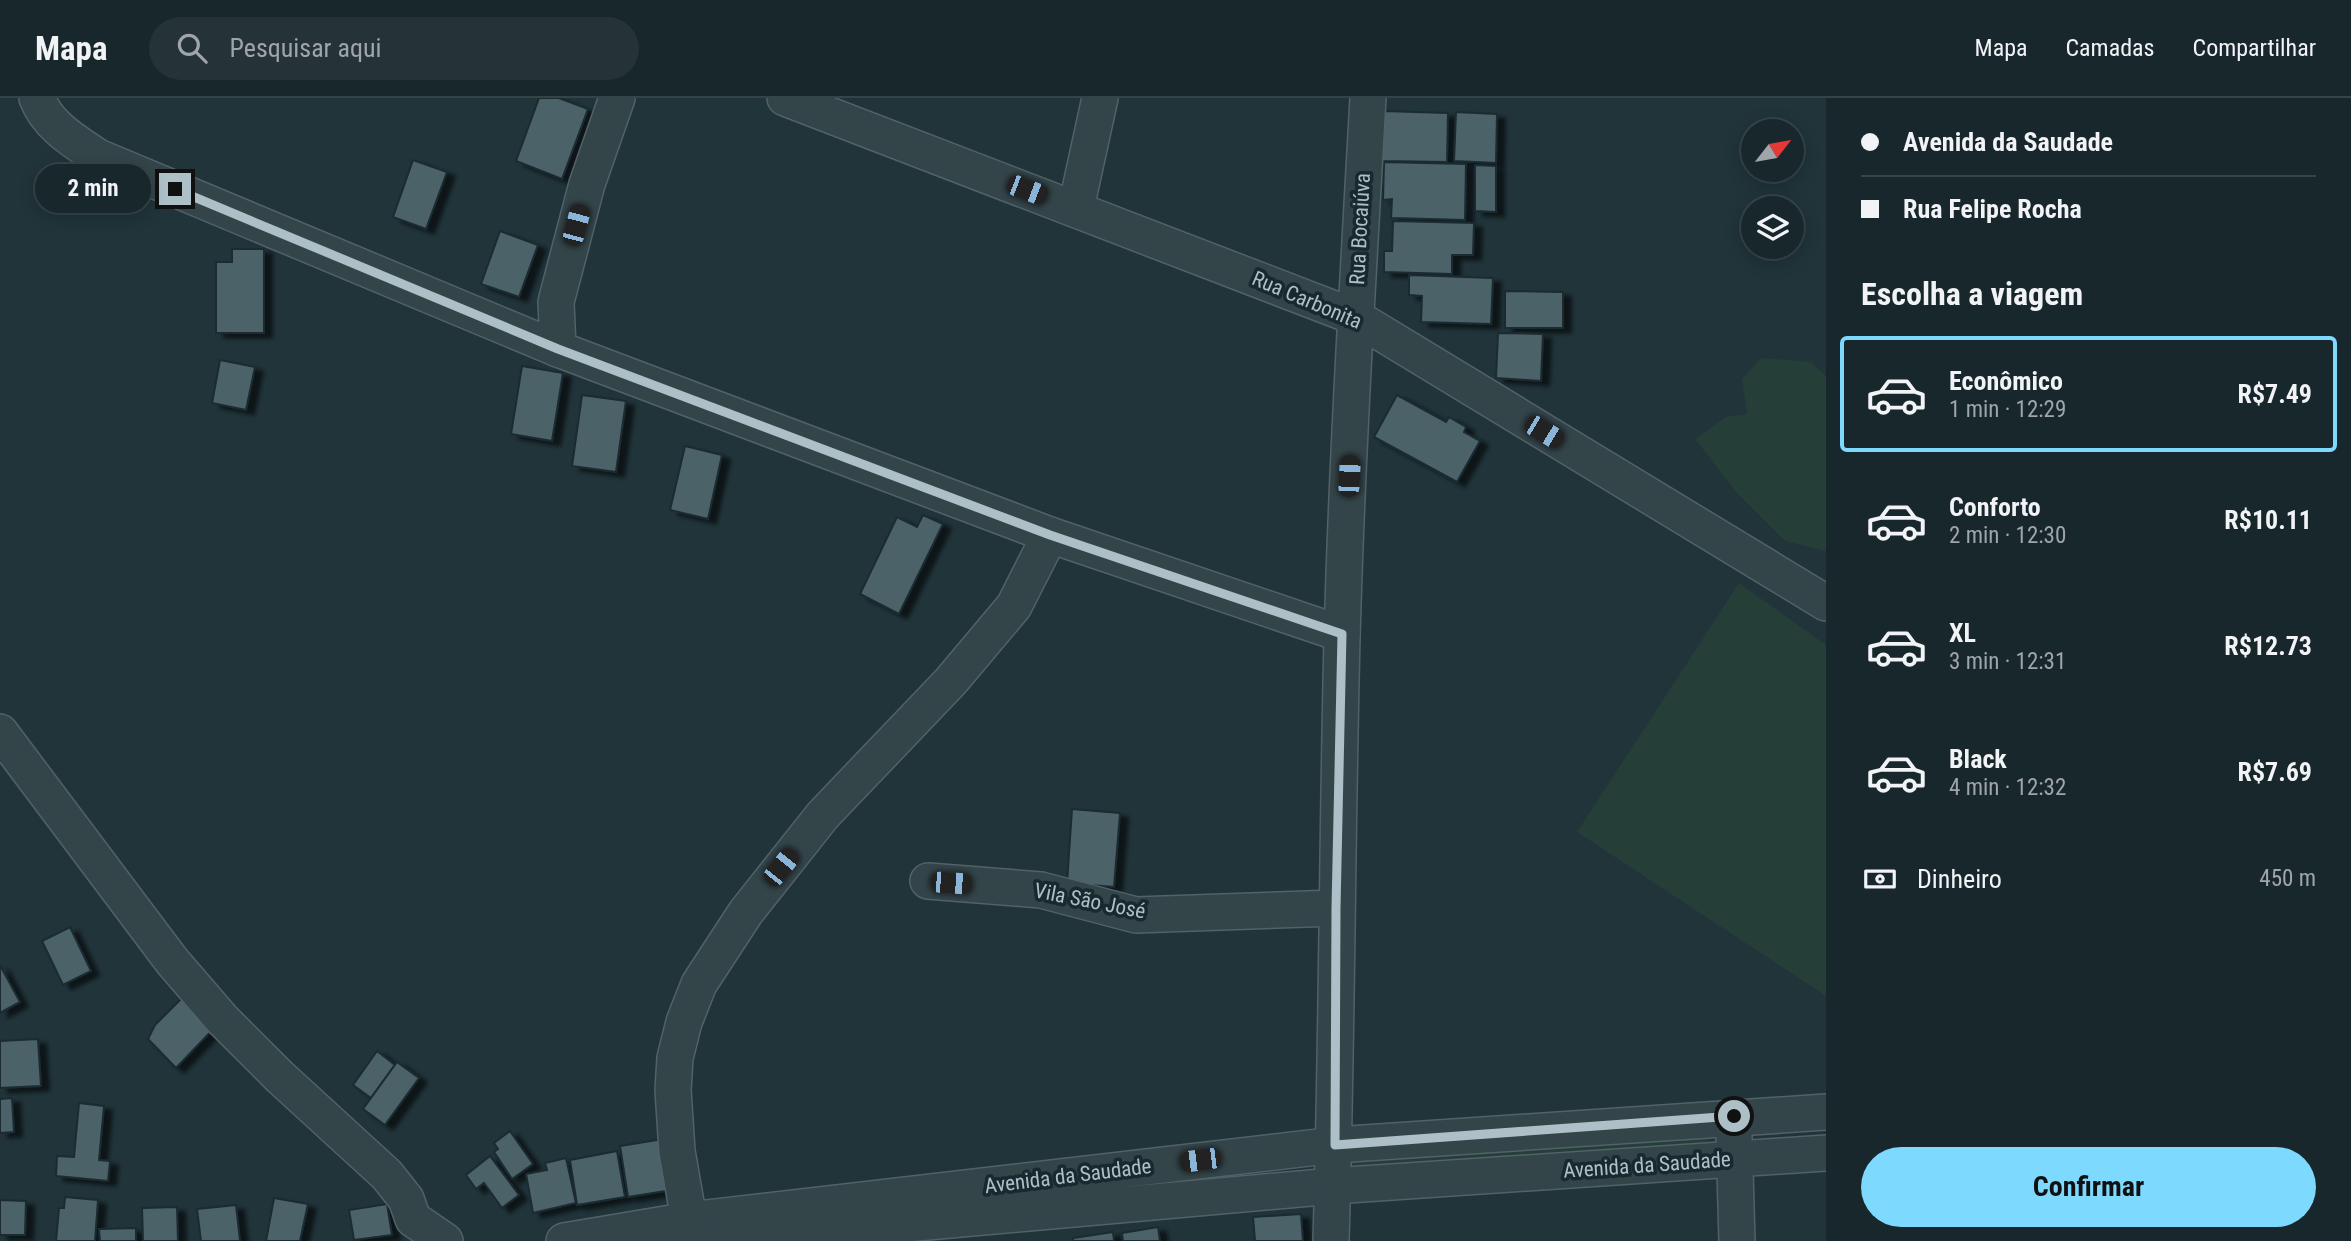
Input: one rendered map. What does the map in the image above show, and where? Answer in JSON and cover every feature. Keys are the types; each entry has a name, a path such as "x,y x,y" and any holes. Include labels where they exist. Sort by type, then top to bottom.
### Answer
{"street":[{"path":"37,98 43,112 68,137 98,157 558,349 1050,535 1342,634"},
{"path":"558,349 556,302 587,184 617,98"},
{"name":"Rua Carbonita","path":"785,98 1355,317 1826,603"},
{"path":"1076,208 1100,98"},
{"name":"Rua Bocaiúva","path":"1331,1241 1335,1145 1336,908 1342,634 1355,317 1368,98"},
{"path":"698,1234 677,1151 673,1090 675,1058 684,1022 699,984 746,912 823,815 951,681 1014,606 1050,535"},
{"path":"0,732 172,961 222,1019 280,1077 387,1175 406,1199 413,1219 445,1241"},
{"name":"Vila São José","path":"928,881 1041,890 1136,915 1336,908"},
{"name":"Avenida da Saudade","path":"698,1234 1335,1145 1734,1116 1826,1112"},
{"path":"1734,1116 1737,1241"},
{"name":"Avenida da Saudade","path":"564,1241 698,1234 1333,1186 1826,1153"}],"green space":[{"path":"1761,358 1811,362 1826,376 1826,551 1785,541 1737,493 1695,439 1726,417 1747,414 1742,379"},
{"path":"1739,583 1826,645 1826,996 1577,832"},
{"path":"1707,1135 1709,1139 1705,1146 1354,1170 1352,1163 1354,1160"}],"building":[{"path":"539,98 559,98 588,109 562,179 516,161"},
{"path":"1383,111 1448,113 1447,162 1382,161"},
{"path":"1456,112 1497,114 1496,163 1454,161"},
{"path":"413,160 447,172 426,229 393,217"},
{"path":"1384,162 1466,164 1465,220 1391,218 1392,199 1383,200"},
{"path":"1475,165 1496,166 1496,212 1475,211"},
{"path":"1393,221 1474,223 1473,255 1452,255 1452,274 1384,272 1384,251 1392,251"},
{"path":"500,231 538,245 519,297 481,284"},
{"path":"232,249 264,249 264,333 216,333 216,262 232,262"},
{"path":"1409,275 1493,278 1491,324 1421,322 1422,296 1409,295"},
{"path":"1505,291 1563,292 1563,328 1505,328"},
{"path":"1498,333 1543,334 1541,381 1496,378"},
{"path":"220,360 255,367 246,410 212,403"},
{"path":"522,366 563,373 552,441 511,434"},
{"path":"582,395 626,401 616,472 572,466"},
{"path":"1397,395 1446,422 1449,417 1466,427 1464,432 1480,441 1457,482 1374,437"},
{"path":"685,446 722,455 708,519 670,510"},
{"path":"923,515 943,524 899,614 860,594 897,517 917,527"},
{"path":"1072,809 1120,813 1114,887 1067,883"},
{"path":"70,927 91,971 63,985 42,941"},
{"path":"0,965 20,1002 0,1013"},
{"path":"190,990 221,1021 176,1068 148,1039 155,1025"},
{"path":"38,1039 41,1086 0,1088 0,1041"},
{"path":"377,1051 395,1065 371,1098 353,1085"},
{"path":"397,1062 419,1078 385,1125 363,1109"},
{"path":"12,1098 14,1132 0,1133 0,1099"},
{"path":"79,1103 104,1106 99,1160 110,1161 108,1181 56,1176 57,1156 74,1157"},
{"path":"510,1131 533,1164 512,1179 494,1152 498,1149 494,1143"},
{"path":"663,1139 672,1190 628,1197 620,1146"},
{"path":"617,1151 625,1197 577,1205 570,1160"},
{"path":"490,1156 519,1195 502,1208 484,1183 476,1189 466,1175"},
{"path":"566,1158 576,1203 533,1213 526,1174 547,1170 545,1163"},
{"path":"65,1197 98,1200 95,1241 56,1241 59,1208 64,1208"},
{"path":"274,1198 308,1204 300,1241 266,1241"},
{"path":"0,1200 26,1201 25,1235 0,1235"},
{"path":"387,1204 392,1235 354,1240 349,1210"},
{"path":"236,1205 240,1241 201,1241 197,1209"},
{"path":"177,1207 178,1241 143,1241 142,1208"},
{"path":"1301,1214 1303,1241 1255,1241 1253,1217"},
{"path":"1158,1227 1160,1241 1123,1241 1122,1233"},
{"path":"136,1228 136,1241 100,1241 99,1229"},
{"path":"1113,1232 1114,1241 1073,1241 1073,1238"}],"route":[{"path":"175,189 558,349 1050,535 1342,634 1336,908 1335,1145 1734,1116"}]}
